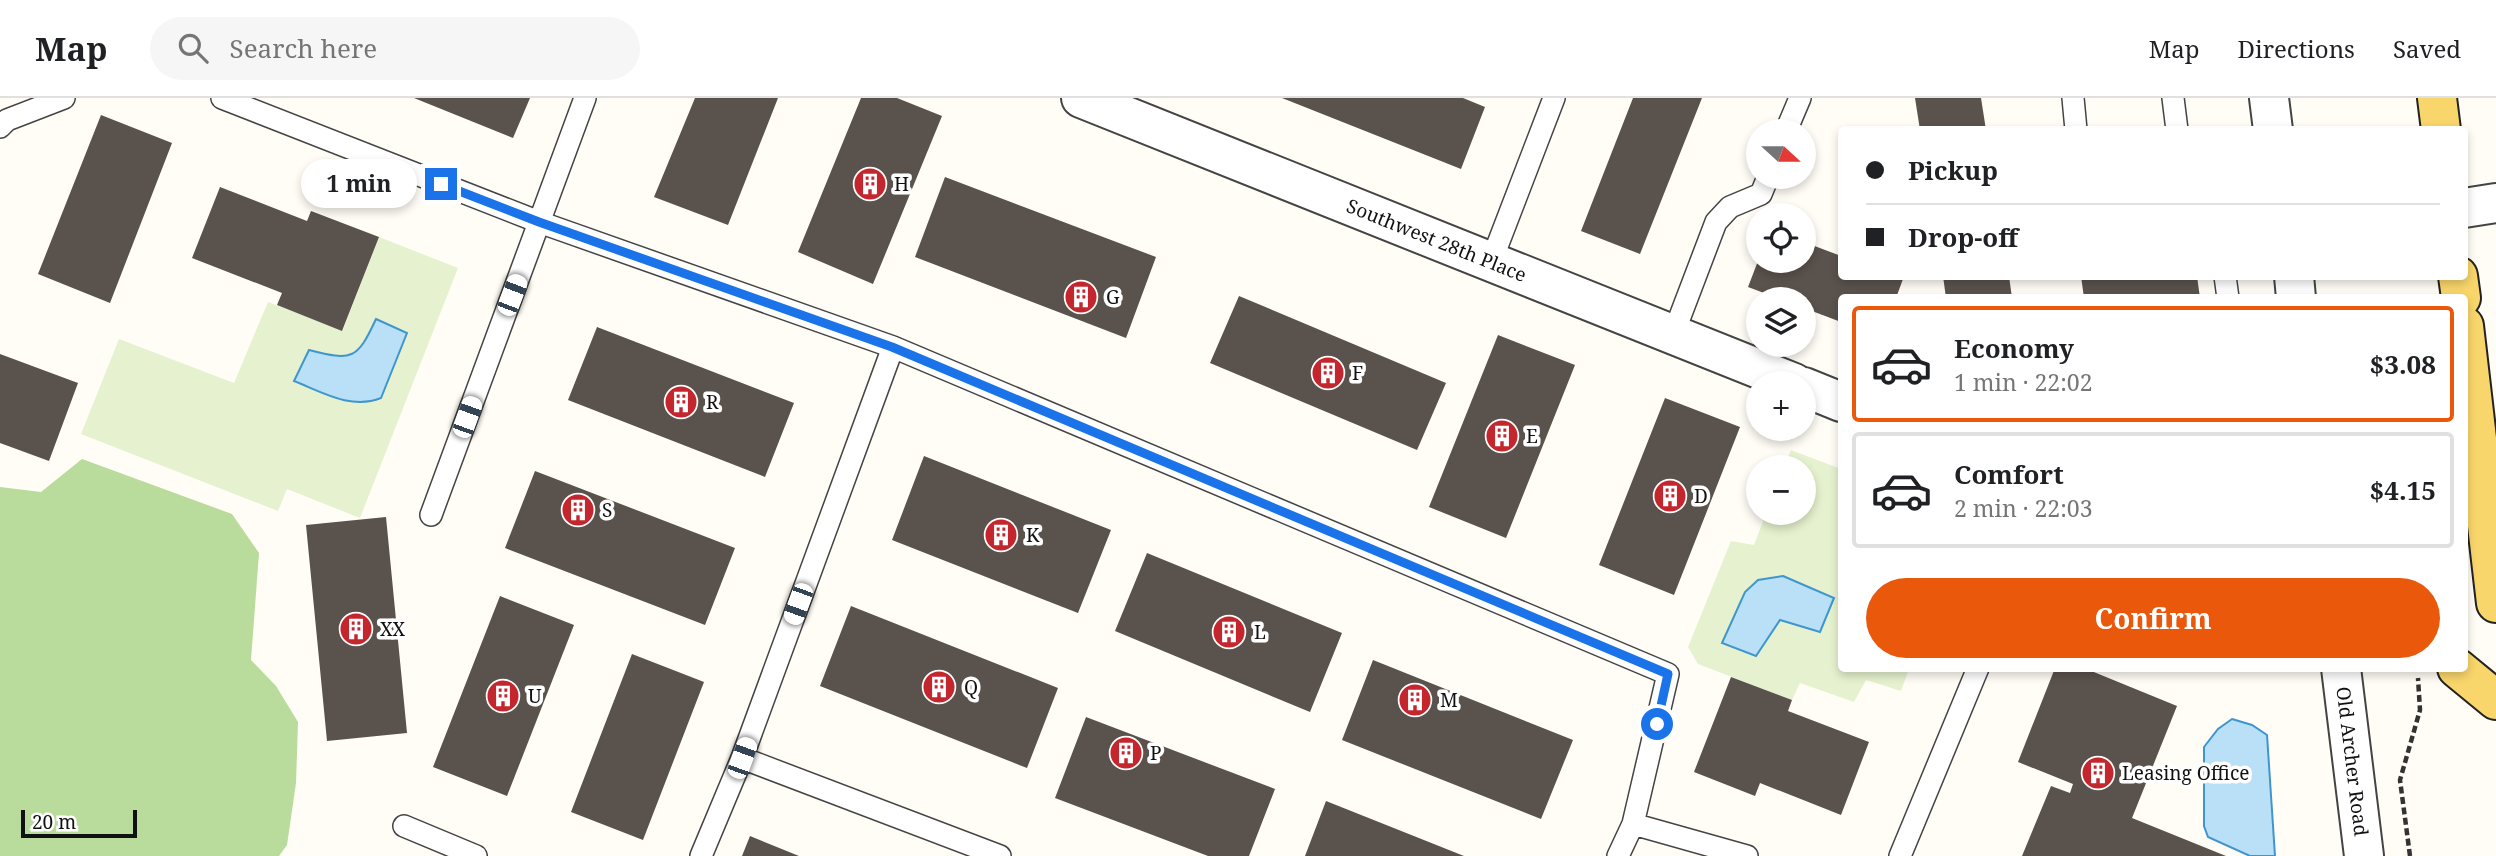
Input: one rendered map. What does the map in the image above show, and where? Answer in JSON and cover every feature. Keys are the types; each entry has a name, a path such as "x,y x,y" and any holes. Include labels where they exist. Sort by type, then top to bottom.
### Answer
{"main road":[{"path":"2437,98 2440,126"},
{"path":"2468,361 2496,603"},
{"path":"2462,672 2496,700"}],"street":[{"name":"Southwest 28th Place","path":"1081,98 1142,109 1490,262 1764,371"},
{"path":"2269,98 2272,126"},
{"path":"2468,207 2496,203"},
{"path":"1816,392 1838,401"},
{"name":"Old Archer Road","path":"2341,672 2364,856"}],"lane":[{"path":"0,127 7,120 64,98"},
{"path":"222,98 539,222 892,347 1668,674 1633,824 1618,856"},
{"path":"431,515 585,98"},
{"path":"1490,262 1554,98"},
{"path":"1791,119 1800,98"},
{"path":"2073,98 2076,126"},
{"path":"2173,98 2176,126"},
{"path":"1673,335 1716,222 1730,207 1761,194 1763,189"},
{"path":"701,856 742,758 892,347"},
{"path":"1900,856 1976,672"},
{"path":"742,758 1000,856"},
{"path":"1633,824 1747,856"},
{"path":"404,827 476,856"}],"path":[{"path":"2410,856 2400,780 2420,710 2418,679"}],"green space":[{"path":"379,237 458,268 360,518 287,489 278,511 81,434 119,339 234,383 268,302 343,330"},
{"path":"1791,450 1804,455 1789,455"},
{"path":"82,459 232,514 259,553 251,660 276,686 298,722 296,783 287,845 279,856 0,856 0,487 41,492"},
{"path":"1816,460 1838,468 1838,672 1908,672 1901,691 1866,680 1854,702 1800,683 1792,700 1698,664 1688,647 1731,541 1754,545 1762,525 1816,525"}],"water":[{"path":"376,319 407,333 381,398 348,401 294,381 309,350 335,356 352,354 364,343"},
{"path":"1783,576 1834,598 1820,632 1780,620 1756,656 1722,643 1745,592 1758,580"},
{"path":"2232,719 2252,725 2267,735 2275,856 2250,856 2208,837 2204,826 2204,747 2218,729"}],"building":[{"path":"414,98 530,98 513,138"},
{"path":"695,98 778,98 728,225 654,197"},
{"name":"H","path":"861,98 897,98 942,116 873,284 798,252"},
{"path":"1282,98 1463,98 1485,107 1461,169"},
{"path":"1633,98 1702,98 1640,254 1581,231"},
{"path":"1915,98 1981,98 1985,126 1919,126"},
{"path":"101,115 172,143 110,303 38,274"},
{"name":"G","path":"945,177 1156,257 1126,338 915,257"},
{"path":"220,187 307,221 311,211 379,237 342,331 277,305 282,293 192,258"},
{"path":"1816,247 1838,255 1838,280 1903,280 1897,294 1838,294 1838,321 1816,313 1816,287 1748,287 1753,273 1816,273"},
{"path":"1944,280 2010,280 2011,294 1945,294"},
{"path":"2082,280 2198,280 2199,294 2083,294"},
{"name":"F","path":"1239,296 1446,383 1417,450 1210,363"},
{"name":"R","path":"597,327 794,403 765,477 568,400"},
{"name":"E","path":"1498,335 1575,365 1506,538 1429,507"},
{"path":"0,354 78,383 49,461 0,443"},
{"name":"D","path":"1665,398 1740,427 1674,595 1599,565"},
{"name":"K","path":"924,456 1111,530 1078,613 892,540"},
{"name":"S","path":"535,471 735,548 705,625 505,548"},
{"name":"XX","path":"386,517 407,733 327,741 306,525"},
{"name":"L","path":"1147,553 1342,633 1310,712 1115,631"},
{"name":"U","path":"500,596 574,625 507,796 433,767"},
{"name":"Q","path":"851,606 1058,688 1027,768 820,686"},
{"path":"632,654 704,682 643,840 571,812"},
{"name":"M","path":"1373,660 1573,740 1541,819 1342,740"},
{"name":"Leasing Office","path":"2053,672 2094,672 2177,706 2132,818 2226,856 2022,856 2051,786 2070,793 2073,784 2018,762"},
{"path":"1731,677 1792,700 1788,711 1869,742 1841,815 1760,783 1755,796 1694,772"},
{"name":"P","path":"1086,717 1275,789 1249,856 1208,856 1055,798"},
{"path":"1326,801 1464,856 1305,856"},
{"path":"750,836 799,856 742,856"}],"place":[{"name":"H","path":"870,184"},
{"name":"G","path":"1081,297"},
{"name":"F","path":"1328,373"},
{"name":"R","path":"681,402"},
{"name":"E","path":"1502,436"},
{"name":"D","path":"1670,496"},
{"name":"S","path":"578,510"},
{"name":"K","path":"1001,535"},
{"name":"XX","path":"356,629"},
{"name":"L","path":"1229,632"},
{"name":"Q","path":"939,687"},
{"name":"U","path":"503,696"},
{"name":"M","path":"1415,700"},
{"name":"P","path":"1126,753"},
{"name":"Leasing Office","path":"2098,773"}],"route":[{"path":"441,184 539,222 892,347 1668,674 1657,724"}]}
